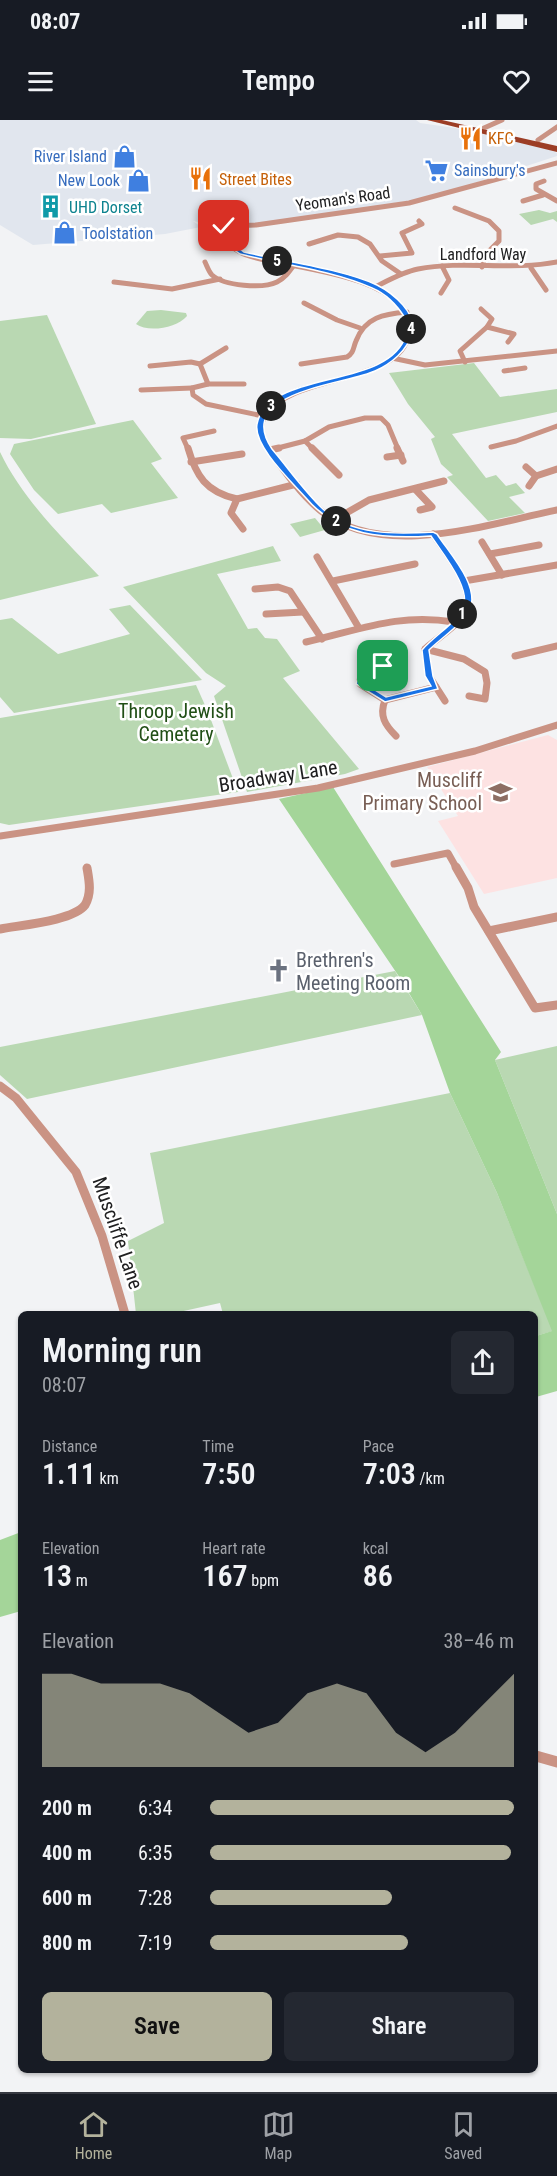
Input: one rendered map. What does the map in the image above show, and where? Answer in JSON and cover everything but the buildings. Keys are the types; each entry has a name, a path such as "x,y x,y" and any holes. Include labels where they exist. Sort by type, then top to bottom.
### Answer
{"main road":[{"path":"431,120 557,155"},
{"path":"447,120 538,140 557,155"}],"street":[{"path":"484,128 502,120"},
{"path":"538,140 557,127"},
{"name":"Yeoman's Road","path":"229,226 256,225 409,203 557,155"},
{"path":"544,181 536,184 536,189 557,201"},
{"path":"523,201 543,195"},
{"path":"455,208 489,221 499,231 499,241 486,254 482,267"},
{"path":"380,256 412,253 402,233 406,229 422,225 419,221"},
{"name":"Yeoman's Road","path":"219,238 256,225"},
{"path":"232,246 235,234 229,226 211,229 210,235 242,253 375,287 395,300 407,312 410,320 410,333 400,351 392,358 372,370 296,392 278,401 263,416 260,427 261,438 322,512 333,520 350,527 386,535 433,534 557,510"},
{"path":"309,244 330,237 349,235 367,241 382,261 401,274"},
{"path":"205,262 212,275 246,285 273,283 284,278 294,265"},
{"name":"Landford Way","path":"375,287 401,274 442,266 531,268 557,262"},
{"path":"441,293 449,280 442,266"},
{"path":"531,268 546,290"},
{"path":"114,282 138,283 159,288 202,284 220,279"},
{"path":"304,303 337,320 360,328"},
{"path":"465,362 460,351 487,327 492,319 481,309"},
{"path":"301,364 341,359 352,354 360,328 367,321 378,316 407,312"},
{"path":"487,327 514,334 508,342"},
{"path":"150,366 191,362 200,364 226,348"},
{"path":"392,358 425,365 557,352"},
{"path":"505,357 515,369"},
{"path":"200,364 208,384"},
{"path":"504,371 525,368"},
{"path":"141,390 192,388 208,384 244,384"},
{"path":"192,388 193,395 206,404 263,416"},
{"path":"270,450 305,441 329,428 365,418 381,418 388,425 402,458 387,457"},
{"path":"491,447 557,426"},
{"path":"214,431 183,438 190,450 191,462 212,490 237,499 297,484"},
{"path":"496,438 502,444"},
{"path":"305,441 339,476"},
{"path":"191,462 242,454"},
{"path":"526,467 536,476"},
{"path":"529,486 536,476 557,468"},
{"path":"333,520 369,500 444,481"},
{"path":"415,489 432,507 420,510"},
{"path":"237,499 231,513 243,529"},
{"path":"425,650 466,611 469,598 464,581 433,534"},
{"path":"482,542 502,575"},
{"path":"490,554 539,545"},
{"path":"316,557 333,581 358,628"},
{"path":"333,581 415,564"},
{"path":"464,581 557,565"},
{"path":"255,589 284,588 292,595 322,639"},
{"path":"266,614 303,612"},
{"path":"306,642 408,617 430,617 454,622"},
{"path":"515,656 557,646"},
{"path":"425,650 429,676 445,701"},
{"path":"425,650 455,655 472,662 485,672 488,683 484,699 469,696"},
{"path":"376,655 383,666 382,671 360,680 360,684 385,700 435,687"},
{"path":"385,700 380,712 384,723 396,736"},
{"name":"Broadway Lane","path":"0,836 318,788 475,751 557,725"},
{"path":"394,864 448,853 468,888 474,908 537,1012 557,1005"},
{"path":"0,929 65,917 84,906 90,890 87,868"},
{"path":"489,931 557,917"},
{"name":"Muscliffe Lane","path":"0,1086 16,1098 76,1172 102,1236 124,1311"},
{"path":"538,1756 557,1762"}],"shaded area":[{"path":"0,120 416,120 420,123 455,128 546,148 557,153 557,156 432,197 256,225 217,226 193,221 201,227 165,234 33,245 0,225"},
{"name":"Muscliff Primary School","path":"548,735 557,740 557,878 484,894 438,821 458,816 427,767"}],"green space":[{"path":"539,210 550,213 557,211 557,222 553,219 531,225 519,214"},
{"path":"147,311 186,313 187,316 176,324 162,328 141,327 136,324"},
{"path":"47,315 96,424 31,439 0,438 0,321"},
{"path":"474,363 500,397 557,389 557,412 452,434 486,478 496,475 506,486 516,483 525,493 509,497 525,513 488,521 447,477 453,475 441,464 431,439 435,437 408,404 389,373"},
{"path":"133,420 162,459 151,463 178,498 111,513 102,504 58,514 34,490 10,454 14,444"},
{"path":"0,452 9,470 32,502 99,576 0,600"},
{"path":"315,518 325,530 300,537 290,524"},
{"path":"273,546 281,561 217,574 248,629 257,628 265,638 277,639 300,671 283,678 359,769 345,774 247,792 214,696 226,686 206,673 123,587"},
{"path":"130,605 202,680 14,713 0,697 0,620 12,618 58,654 130,634 109,609"},
{"name":"Throop Jewish Cemetery","path":"196,685 238,792 9,825 0,823 0,718"},
{"path":"333,787 501,1052 495,1060 557,1214 557,1391 538,1396 538,1335 552,1331 497,1193 450,1093 422,1015 400,978 279,799"},
{"path":"395,971 422,1015 27,1099 0,1075 0,1047"},
{"path":"557,1046 557,1214 495,1060"},
{"path":"450,1093 497,1193 553,1331 538,1335 538,1311 222,1311 220,1303 184,1311 136,1311 128,1241 164,1223 150,1153"},
{"path":"18,1533 18,1612 0,1617 0,1540"}],"place":[{"name":"KFC","path":"470,138"},
{"name":"River Island","path":"125,156"},
{"name":"Sainsbury's","path":"436,170"},
{"name":"Street Bites","path":"201,179"},
{"name":"New Look","path":"138,180"},
{"name":"UHD Dorset","path":"51,207"},
{"name":"Toolstation","path":"64,233"},
{"name":"Muscliff Primary School","path":"500,792"},
{"name":"Brethren's Meeting Room","path":"278,971"}],"route":[{"path":"224,226 236,229 237,234 233,236 232,246 242,253 357,280 375,287 395,300 407,312 410,320 408,339 392,358 372,370 306,387 286,396 269,408 263,416 260,427 261,438 322,512 333,520 350,527 386,535 433,534 464,581 469,598 466,611 425,650 429,676 435,687 385,700 360,684 360,680 382,671 383,666"}]}
